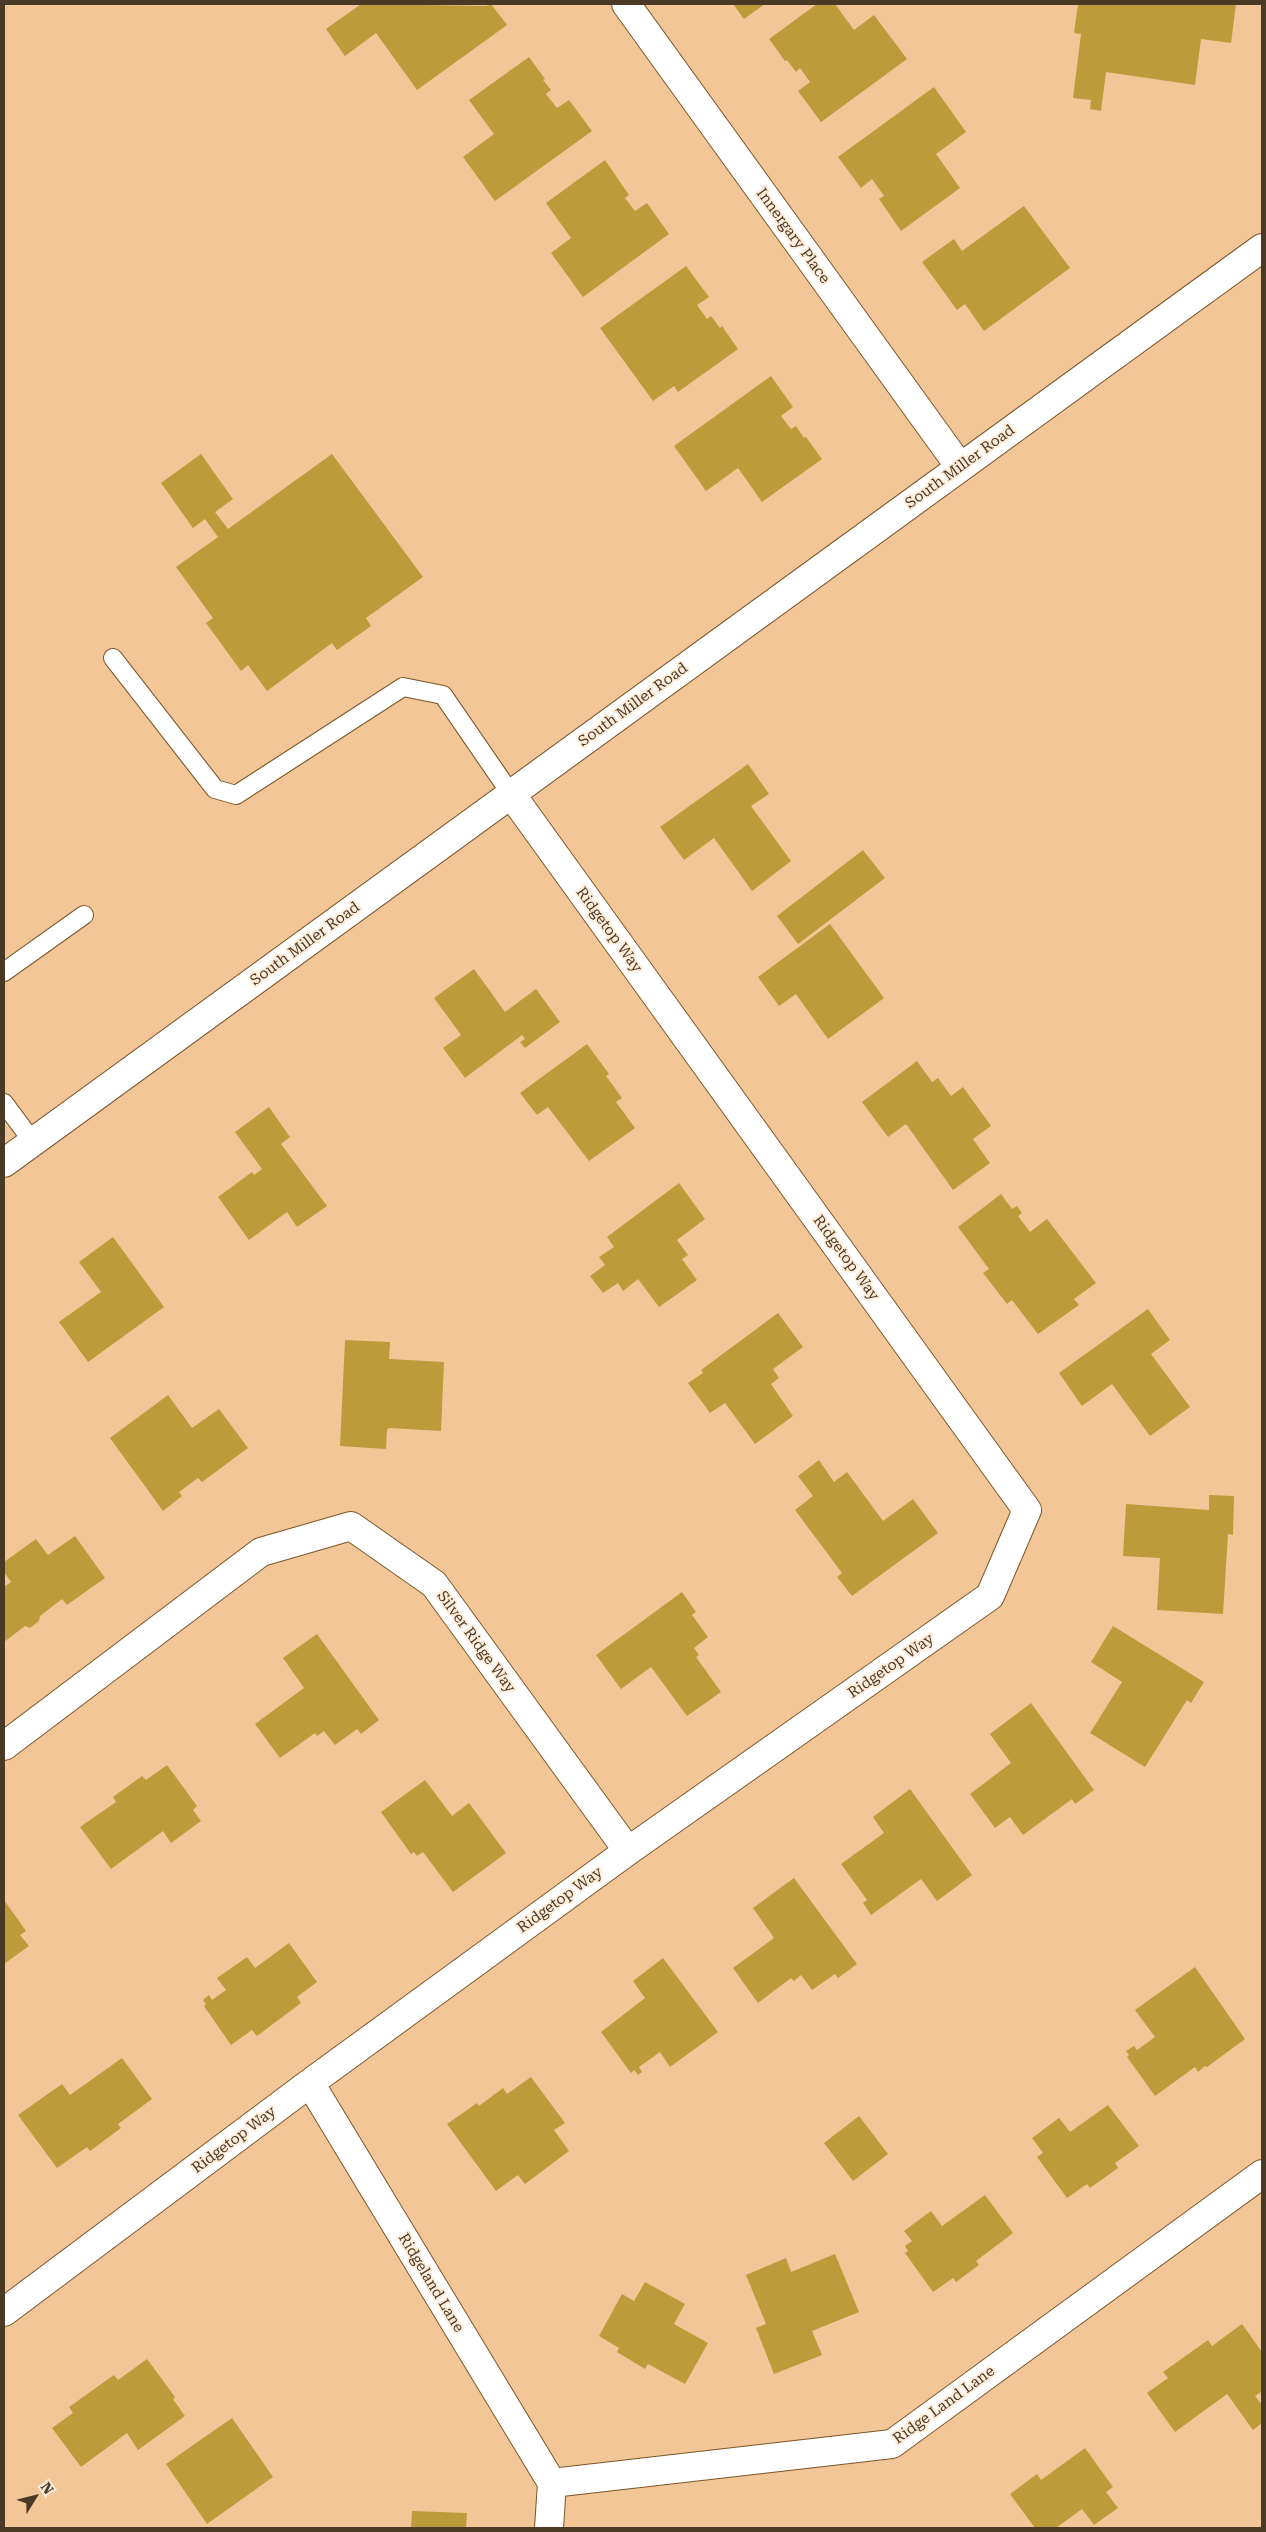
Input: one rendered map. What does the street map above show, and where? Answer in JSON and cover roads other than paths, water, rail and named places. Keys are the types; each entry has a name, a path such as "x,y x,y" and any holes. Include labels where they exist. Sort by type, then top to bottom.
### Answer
{"street":[{"name":"Innergary Place","path":"626,4 960,467"},
{"name":"South Miller Road","path":"4,1163 1262,248"},
{"name":"Ridgetop Way","path":"4,2312 310,2083 628,1850 990,1596 1027,1510 511,794"},
{"name":"Silver Ridge Way","path":"4,1746 261,1552 351,1526 434,1584 628,1850"},
{"name":"Ridgeland Lane","path":"310,2083 552,2483"},
{"name":"Ridge Land Lane","path":"552,2483 892,2444 1262,2174"},
{"path":"549,2528 552,2483"}],"lane":[{"path":"113,658 215,789 236,795 403,687 443,695 511,794"},
{"path":"4,972 84,915"},
{"path":"4,1103 33,1142"}]}
